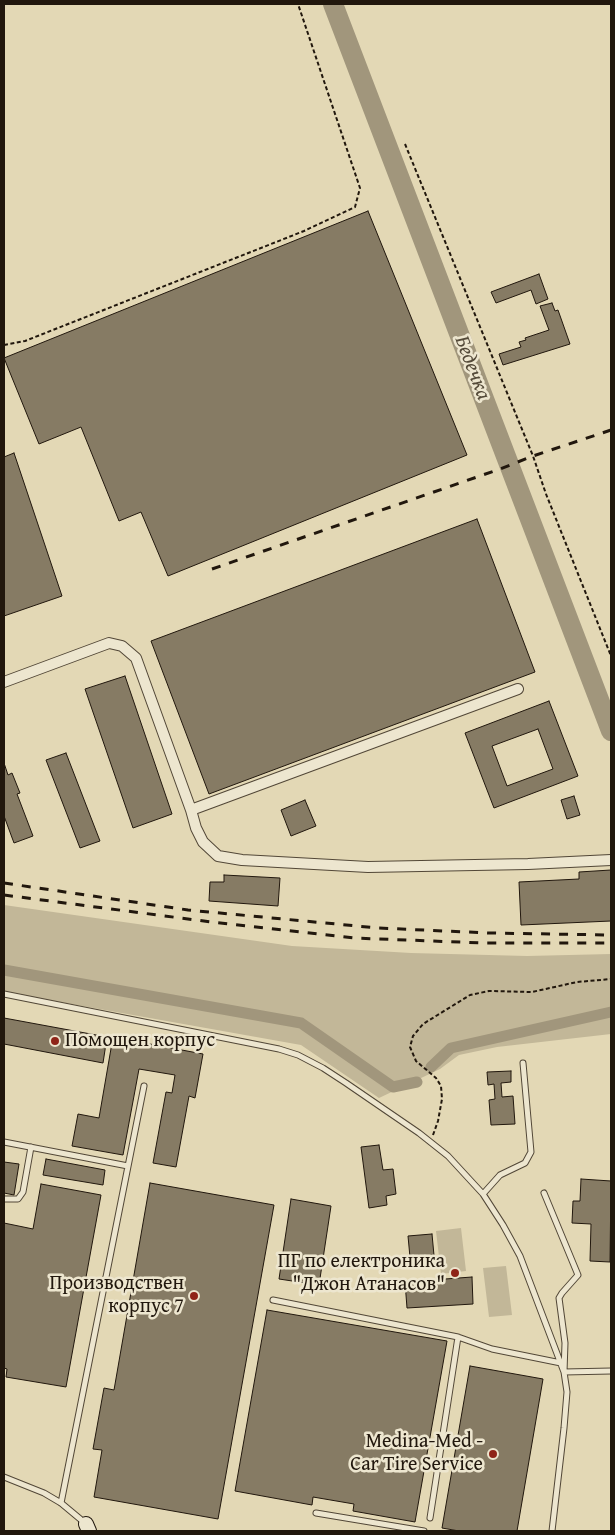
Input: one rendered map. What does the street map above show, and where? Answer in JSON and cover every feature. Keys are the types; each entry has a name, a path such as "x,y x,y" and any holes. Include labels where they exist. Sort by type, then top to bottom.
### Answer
{"street":[{"path":"4,682 109,643 122,646 136,658 196,828 203,842 218,856 242,860 368,867 528,864 611,860"},
{"path":"191,810 518,690"}],"lane":[{"path":"4,994 279,1049 298,1055 324,1068 431,1142 459,1167 483,1194 520,1256 564,1372 566,1401 552,1531"},
{"path":"483,1194 500,1175 525,1163 531,1152 523,1064"},
{"path":"61,1503 144,1086"},
{"path":"4,1142 128,1166"},
{"path":"4,1199 18,1199 23,1192 31,1147"},
{"path":"544,1193 578,1275 559,1298 565,1343 564,1372"},
{"path":"273,1300 458,1337 492,1350 561,1363"},
{"path":"430,1518 458,1337"},
{"path":"564,1372 611,1371"},
{"path":"4,1477 44,1493 61,1503 89,1530"},
{"path":"316,1513 424,1531"}],"path":[{"path":"4,345 25,341 285,238 354,207 360,188 298,4"},
{"path":"405,144 533,456 546,494 611,656"},
{"path":"431,1142 442,1100 441,1086 436,1078 416,1061 410,1047 413,1036 423,1024 470,995 489,991 532,992 577,982 611,979"}],"shaded area":[{"path":"4,905 292,946 411,953 527,956 611,954 611,1034 497,1047 459,1055 440,1069 379,1098 301,1045 4,992"},
{"path":"461,1228 466,1271 441,1274 436,1231"},
{"path":"506,1266 512,1315 489,1317 483,1268"}],"building":[{"path":"368,211 467,455 168,576 141,512 119,521 81,427 39,444 4,358"},
{"path":"539,274 548,299 536,304 531,290 496,303 491,292"},
{"path":"552,303 555,311 558,310 570,344 503,365 499,354 521,347 519,342 526,340 525,338 549,330 540,306"},
{"path":"14,453 62,596 4,616 4,457"},
{"path":"477,519 535,672 209,794 151,641"},
{"path":"125,676 172,814 133,828 85,689"},
{"path":"549,701 578,776 494,808 465,733","holes":["538,729 553,769 507,786 492,746"]},
{"path":"66,753 100,841 80,848 46,760"},
{"path":"4,763 8,775 12,773 20,793 17,794 33,836 14,843 4,816"},
{"path":"574,796 580,815 567,819 561,800"},
{"path":"305,800 316,826 291,836 281,810"},
{"path":"611,870 611,921 521,925 519,882 579,879 579,872"},
{"path":"224,875 280,878 278,906 209,901 210,882 224,882"},
{"name":"Помощен корпус","path":"4,1018 107,1037 103,1063 4,1044"},
{"path":"113,1037 203,1054 195,1098 189,1096 176,1167 153,1163 166,1092 172,1093 175,1075 139,1069 123,1155 72,1146 78,1114 99,1118"},
{"path":"511,1071 511,1082 501,1083 502,1097 513,1096 515,1124 491,1125 489,1100 495,1099 494,1084 488,1085 487,1072"},
{"path":"379,1145 383,1170 393,1169 396,1194 386,1196 387,1205 369,1208 361,1147"},
{"path":"46,1159 105,1170 103,1185 43,1175"},
{"path":"4,1162 19,1164 14,1195 4,1193"},
{"path":"581,1179 611,1181 610,1262 590,1261 591,1224 572,1223 573,1201 580,1201"},
{"name":"Производствeн корпус 7","path":"150,1183 274,1205 218,1519 94,1497 102,1450 93,1449 104,1388 114,1390"},
{"path":"41,1184 101,1195 66,1387 6,1377 7,1369 4,1368 4,1223 33,1229"},
{"path":"291,1199 331,1206 319,1285 279,1279"},
{"path":"432,1234 435,1266 411,1268 408,1236"},
{"path":"472,1277 473,1304 407,1308 405,1282"},
{"path":"267,1310 447,1341 415,1522 353,1511 354,1504 313,1497 312,1505 235,1491"},
{"name":"Medina-Med - Car Tire Service","path":"470,1366 543,1379 517,1531 459,1531 442,1528"}],"waterway":[{"name":"Бедечка","path":"333,4 611,731"},
{"path":"4,970 301,1023 393,1087 417,1082"},
{"path":"431,1067 451,1048 611,1012"}],"railway":[{"path":"212,569 611,430"},
{"path":"4,883 188,910 378,928 489,933 611,935"},
{"path":"4,895 211,922 354,938 484,943 611,943"}],"place":[{"name":"Помощен корпус","path":"55,1041"},
{"name":"ПГ по електроника \"Джон Атанасов\"","path":"455,1273"},
{"name":"Производствeн корпус 7","path":"194,1296"},
{"name":"Medina-Med - Car Tire Service","path":"493,1454"}]}
